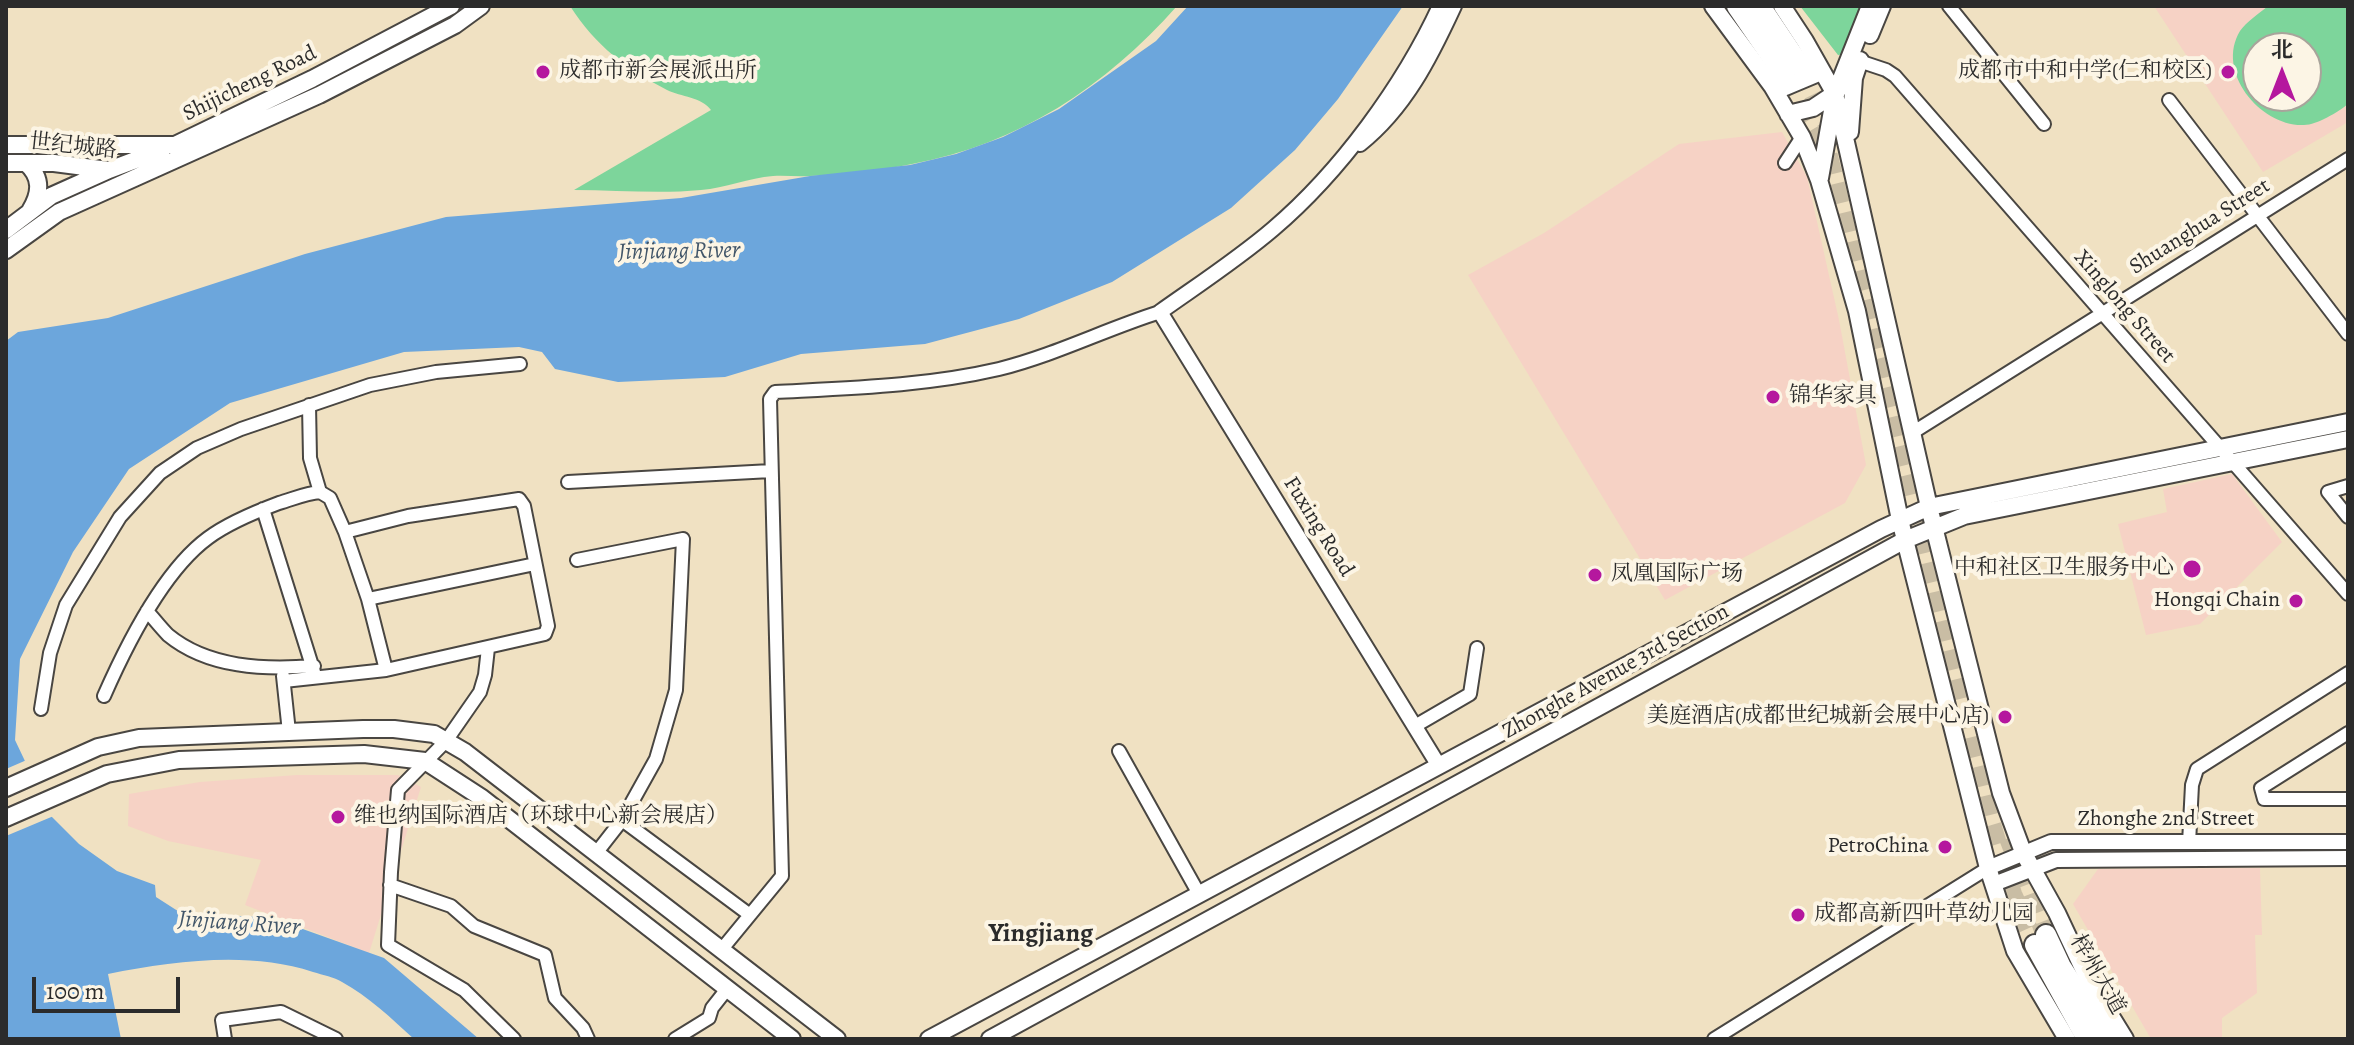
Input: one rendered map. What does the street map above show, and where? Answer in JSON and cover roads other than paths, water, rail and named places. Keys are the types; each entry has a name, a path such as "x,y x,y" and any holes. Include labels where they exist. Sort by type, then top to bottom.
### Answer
{"highway":[{"path":"1737,6 1794,73"},
{"path":"1760,6 1794,73"},
{"name":"梓州大道","path":"2087,1039 2040,940 2107,1039"}],"main road":[{"name":"Shijicheng Road","path":"6,145 175,145 312,79 451,6"},
{"name":"Shijicheng Road","path":"6,250 59,212 319,95 455,25 481,6"},
{"path":"1713,6 1794,73 1835,94"},
{"path":"1782,6 1794,73 1788,114 1802,137 1819,180 1857,311 1900,520 1991,876 2015,951 2067,1039"},
{"path":"1819,180 1835,94 1870,6"},
{"path":"1851,165 1850,112 1856,70 1882,6"},
{"path":"1788,114 1813,108 1835,94 1856,70"},
{"path":"1835,94 1929,507 2001,793 2023,852 2057,913 2088,979 2125,1039"},
{"path":"6,230 51,196 175,145"},
{"name":"世纪城路","path":"6,163 54,163 136,176"},
{"path":"26,163 33,169 39,184 36,201 29,213"},
{"path":"929,1039 1929,507 2348,422"},
{"name":"Zhonghe Avenue 3rd Section","path":"990,1039 1905,540 1964,516 2348,439"},
{"path":"6,788 98,747 139,738 394,729 434,734 499,776 837,1039"},
{"path":"6,818 107,774 179,760 364,754 425,761 482,798 792,1039"}],"street":[{"path":"1341,159 1394,77 1431,6"},
{"path":"722,949 782,876 769,406 775,392 927,383 999,369 1049,355 1160,312 1273,229 1341,159 1384,103 1440,6"},
{"path":"1341,159 1383,125 1400,105 1424,67 1454,6"},
{"path":"1949,6 2044,124"},
{"name":"Xinglong Street","path":"1856,70 1886,70 1895,76 2348,594"},
{"path":"2169,100 2348,334"},
{"path":"1785,163 1802,137"},
{"name":"Shuanghua Street","path":"1912,433 2348,159"},
{"name":"Fuxing Road","path":"1160,312 1439,766"},
{"path":"41,709 50,653 66,605 120,517 160,473 197,448 241,429 370,385 423,375 520,364"},
{"path":"309,405 310,458 320,492 330,498 345,532 368,599 386,670"},
{"path":"568,482 771,471"},
{"path":"2348,486 2328,492 2348,517"},
{"path":"104,696 124,650 147,611 188,556 208,538 263,509 320,492"},
{"path":"147,611 168,635 195,651 225,662 283,675 386,670 545,634 548,626 524,506 519,499 408,516 345,532"},
{"path":"263,509 314,673"},
{"path":"577,560 683,539 676,690 656,759 622,820 597,852"},
{"path":"368,599 535,564"},
{"path":"488,648 480,692 446,741 398,790 388,945 464,990 514,1039"},
{"path":"1415,726 1470,694 1477,648"},
{"path":"2189,843 2192,785 2197,769 2348,673"},
{"path":"283,675 289,732"},
{"path":"2348,733 2261,788 2264,799 2348,799"},
{"path":"1119,751 1199,894"},
{"path":"622,820 750,915"},
{"name":"Zhonghe 2nd Street","path":"1991,876 2023,852 2051,842 2348,842"},
{"name":"Zhonghe 2nd Street","path":"1991,876 2032,869 2056,860 2348,858"},
{"path":"1714,1039 1991,876"},
{"path":"390,885 451,906 474,926 545,955 555,998 583,1028 588,1039"},
{"path":"675,1039 709,1018 712,1008 727,989"},
{"path":"225,1039 222,1020 281,1012 336,1039"}],"water":[{"name":"Jinjiang River","path":"1188,6 1403,6 1338,99 1295,150 1231,208 1112,282 1019,319 925,344 801,354 725,377 618,382 555,369 542,352 519,347 404,352 230,403 129,469 73,552 20,659 15,740 51,816 79,844 117,871 155,885 156,897 184,915 269,917 384,958 479,1039 414,1039 370,1001 336,979 263,962 211,960 108,974 121,1039 6,1039 6,341 18,332 108,318 305,254 446,217 681,198 810,176 910,165 956,154 1003,137 1059,109 1156,41"}],"tunnel":[{"path":"1801,67 1827,122"},
{"path":"1785,76 1825,144 1990,821 2012,894 2035,945"},
{"path":"2009,838 2046,935"}],"place":[{"name":"成都市新会展派出所","path":"543,72"},
{"name":"成都市中和中学(仁和校区)","path":"2228,72"},
{"name":"锦华家具","path":"1773,397"},
{"name":"中和社区卫生服务中心","path":"2192,569"},
{"name":"凤凰国际广场","path":"1595,575"},
{"name":"Hongqi Chain","path":"2296,601"},
{"name":"美庭酒店(成都世纪城新会展中心店)","path":"2005,717"},
{"name":"维也纳国际酒店（环球中心新会展店）","path":"338,817"},
{"name":"PetroChina","path":"1945,847"},
{"name":"成都高新四叶草幼儿园","path":"1798,915"}],"district":[{"name":"Yingjiang","path":"1041,935"}]}
